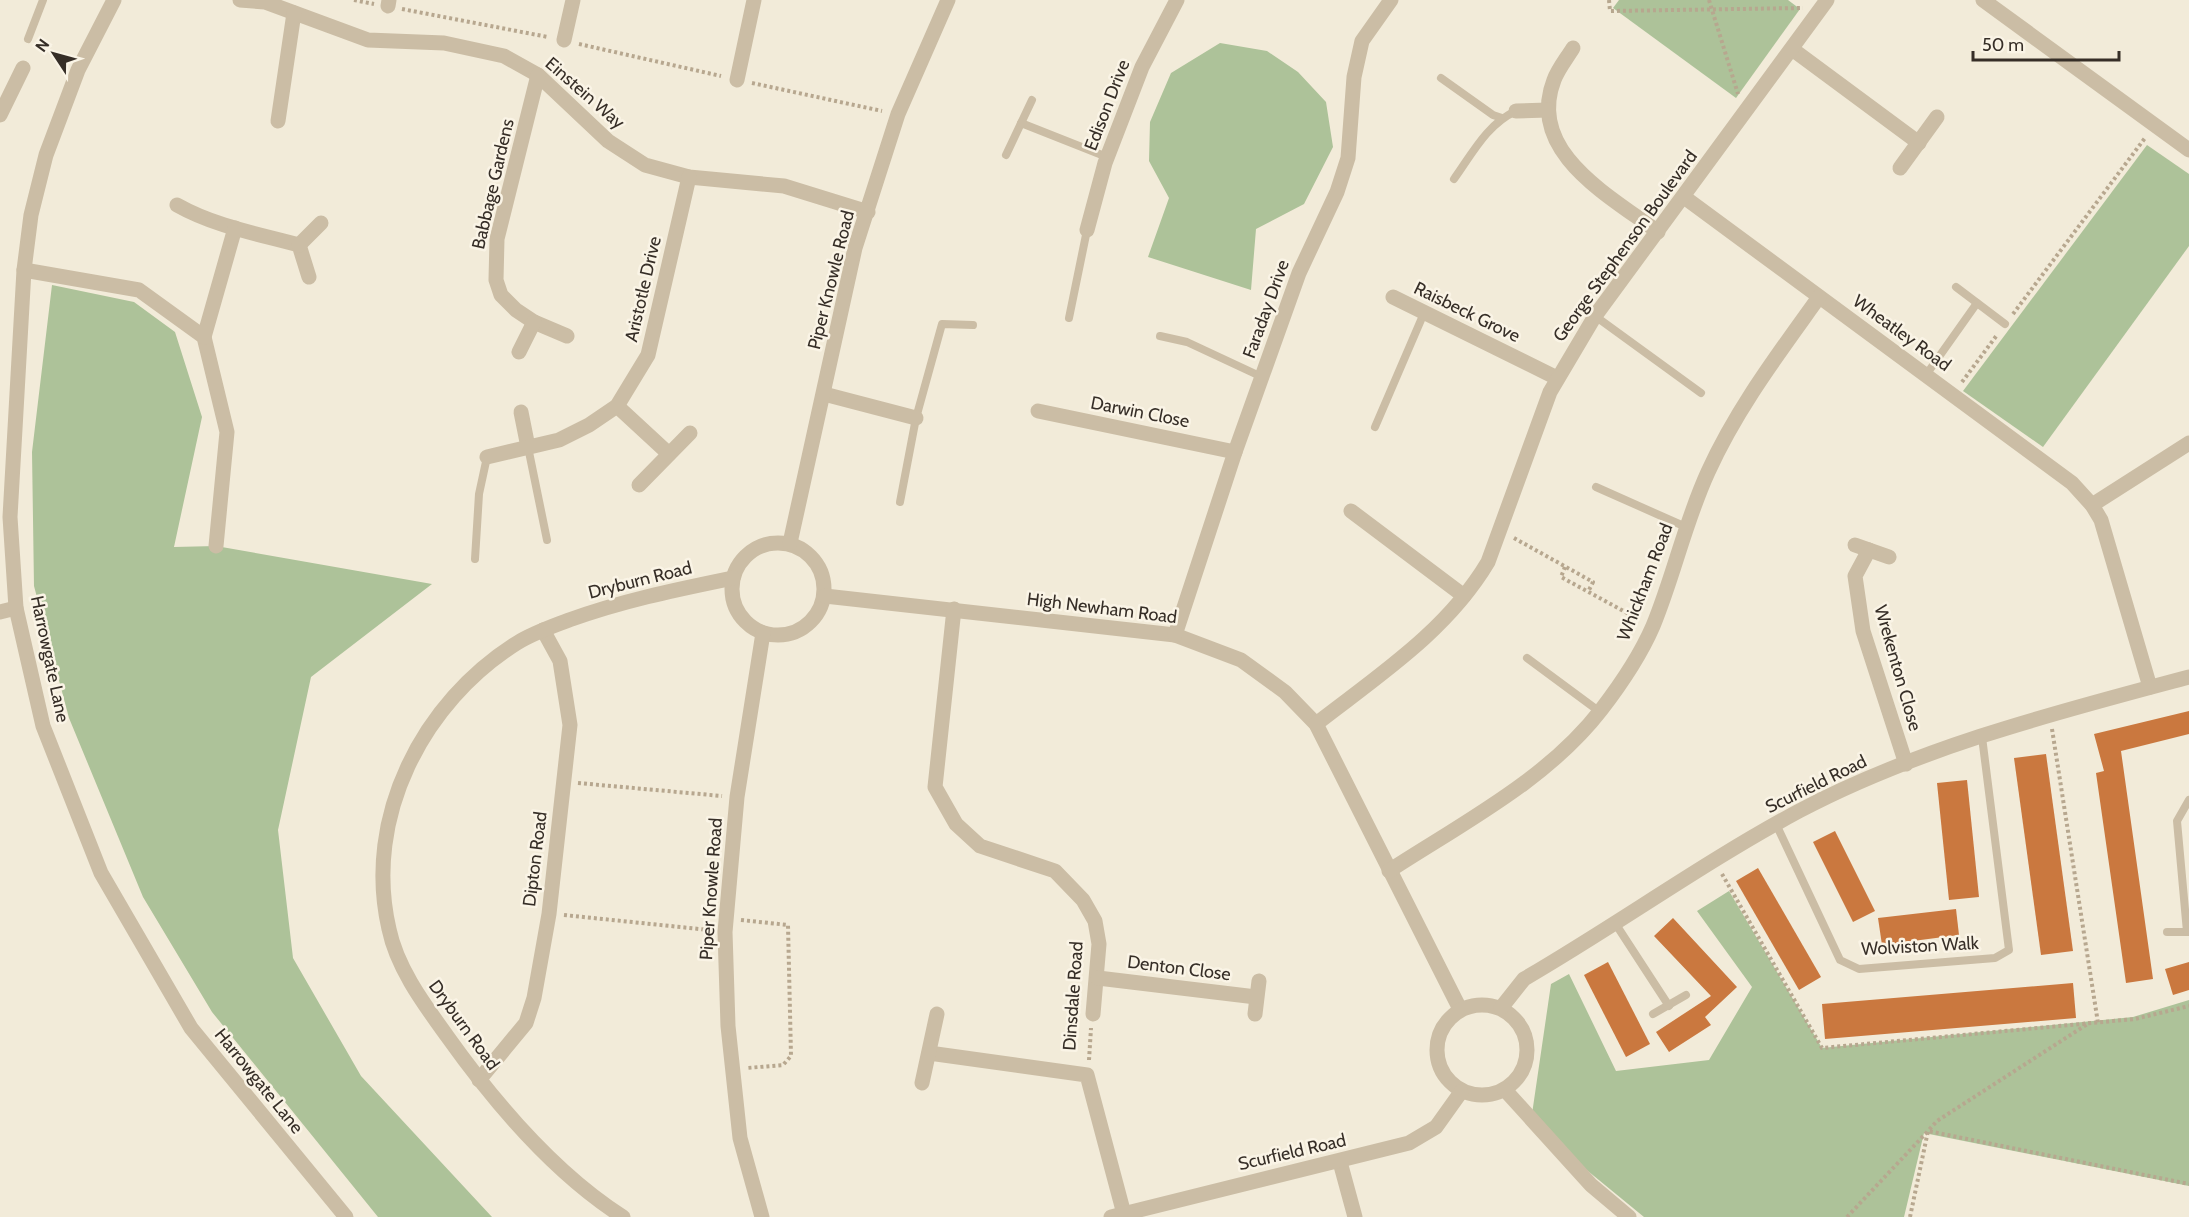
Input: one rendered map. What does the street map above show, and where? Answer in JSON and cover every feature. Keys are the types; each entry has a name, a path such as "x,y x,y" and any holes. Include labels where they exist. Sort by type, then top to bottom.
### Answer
{"street":[{"name":"Harrowgate Lane","path":"114,0 78,70 46,155 31,214 24,270 10,517 16,608 43,726 101,873 191,1028 346,1217"},
{"name":"Einstein Way","path":"240,0 265,2 368,40 444,43 504,56 538,75 608,141 645,165 689,177 784,186 868,212"},
{"path":"564,40 573,0"},
{"path":"737,80 754,0"},
{"name":"Piper Knowle Road","path":"790,543 855,248 898,114 948,0"},
{"name":"Edison Drive","path":"1087,230 1107,157 1142,67 1177,0"},
{"name":"Faraday Drive","path":"1175,635 1235,452 1299,273 1337,192 1348,158 1354,77 1362,41 1391,0"},
{"path":"1983,0 2189,150"},
{"name":"George Stephenson Boulevard","path":"1316,724 1432,633 1464,596 1488,562 1557,378 1595,316 1824,4"},
{"path":"278,121 294,13"},
{"path":"1573,48 1554,80 1548,110 1558,146 1580,174 1658,232"},
{"path":"1792,49 1919,143"},
{"path":"0,113 23,68"},
{"name":"Babbage Gardens","path":"538,75 495,259 496,280 501,295 534,322 567,336"},
{"path":"1509,114 1548,110"},
{"path":"1900,168 1937,117"},
{"name":"Aristotle Drive","path":"487,458 559,440 589,425 617,406 648,354 689,177"},
{"name":"Wheatley Road","path":"1684,197 2072,483 2092,505 2101,520 2150,687"},
{"path":"177,205 194,215 299,245"},
{"path":"299,245 321,223"},
{"path":"216,546 227,432 204,337 235,228"},
{"path":"299,245 309,277"},
{"path":"24,270 139,290 204,337"},
{"name":"Raisbeck Grove","path":"1393,297 1557,378"},
{"name":"Whickham Road","path":"1389,871 1521,786 1566,747 1600,712 1631,668 1653,626 1686,526 1708,472 1742,406 1820,297"},
{"path":"519,352 534,322"},
{"path":"824,394 916,418"},
{"path":"617,406 669,454"},
{"name":"Darwin Close","path":"1038,411 1235,452"},
{"path":"521,412 528,447"},
{"path":"639,485 690,433"},
{"path":"2092,505 2188,446"},
{"path":"1351,511 1464,596"},
{"path":"772,542 790,543 805,550 817,562 825,580 825,596 816,617 804,628 789,634 763,633 749,625 738,613 732,594 733,578 740,563 757,547 772,542"},
{"name":"Wrekenton Close","path":"1889,557 1862,548 1855,576 1863,631 1906,764"},
{"name":"Dryburn Road","path":"623,1217 605,1205 524,1132 479,1080 415,991 389,930 382,858 397,790 430,723 473,674 518,642 543,630 620,601 733,578"},
{"name":"High Newham Road","path":"825,596 1175,635 1241,660 1285,692 1316,724 1460,1009"},
{"path":"0,612 16,608"},
{"name":"Dinsdale Road","path":"954,609 935,787 956,824 980,846 1055,871 1070,884 1095,921 1099,944 1098,978 1093,1014"},
{"name":"Dipton Road","path":"479,1080 526,1023 534,998 549,914 570,725 560,661 543,630"},
{"name":"Piper Knowle Road","path":"762,1217 740,1138 732,1069 725,925 737,798 763,633"},
{"name":"Scurfield Road","path":"1501,1008 1524,979 1776,824 1829,797 1906,764 1982,737 2189,677"},
{"name":"Denton Close","path":"1098,978 1256,998"},
{"path":"1255,1014 1259,981"},
{"path":"1490,1004 1501,1008 1519,1022 1529,1051 1524,1066 1504,1090 1474,1095 1461,1092 1444,1075 1436,1057 1438,1039 1445,1022 1460,1009 1490,1004"},
{"path":"922,1083 937,1014"},
{"path":"929,1053 1087,1075"},
{"name":"Dinsdale Road","path":"1087,1075 1118,1216"},
{"path":"1504,1090 1591,1185 1629,1217"},
{"name":"Scurfield Road","path":"1118,1216 1409,1143 1436,1127 1461,1092"},
{"path":"1340,1162 1355,1217"}],"lane":[{"path":"28,39 43,0"},
{"path":"1441,78 1493,115 1509,114"},
{"path":"1006,155 1032,100"},
{"path":"1454,179 1509,114"},
{"path":"1022,123 1107,157"},
{"path":"1069,318 1087,230"},
{"path":"1956,287 2005,324"},
{"path":"1926,375 1977,303"},
{"path":"1375,427 1424,313"},
{"path":"1595,316 1701,393"},
{"path":"900,502 916,418 942,324 973,325"},
{"path":"1160,336 1186,342 1262,377"},
{"path":"528,447 547,540"},
{"path":"475,559 479,494 487,458"},
{"path":"1596,487 1686,526"},
{"path":"1527,658 1600,712"},
{"name":"Wolviston Walk","path":"1776,824 1840,960 1859,969 1995,958 2009,950 1982,737"},
{"path":"2167,932 2188,932 2177,821 2189,800"},
{"path":"1615,923 1669,1006"},
{"path":"1653,1014 1686,995"}],"path":[{"path":"354,0 389,3 898,114"},
{"path":"1610,0 1610,11 1824,4"},
{"path":"1709,0 1744,115"},
{"path":"1953,394 2154,126"},
{"path":"1499,530 1593,582 1588,592"},
{"path":"1566,567 1561,577 1653,626"},
{"path":"2050,717 2097,1023"},
{"path":"565,782 737,798"},
{"path":"1714,861 1822,1048 2135,1019 2189,1006"},
{"path":"549,914 725,925 788,925 791,1056 783,1065 732,1069"},
{"name":"Dinsdale Road","path":"1087,1075 1093,1014"},
{"path":"1847,1217 1937,1121 2090,1023"},
{"path":"1928,1131 2189,1184"},
{"path":"1910,1217 1928,1131"}],"green space":[{"path":"1619,0 1788,0 1800,9 1736,98 1613,8"},
{"path":"1220,43 1267,51 1298,72 1326,102 1333,147 1304,204 1256,229 1251,290 1148,257 1169,198 1149,161 1150,122 1171,73"},
{"path":"2147,145 2189,174 2189,246 2043,447 1963,391"},
{"path":"52,285 134,302 175,332 202,417 174,547 216,546 432,584 311,677 278,830 293,958 361,1076 492,1217 378,1217 212,1012 143,897 69,718 34,586 32,452"},
{"path":"1729,891 1822,1048 2133,1017 2189,1000 2189,1186 1924,1133 1904,1217 1644,1217 1583,1167 1532,1114 1551,984 1569,974 1616,1071 1709,1060 1752,987 1697,911"}],"building":[{"path":"2189,711 2189,734 2121,751 2153,979 2126,983 2096,773 2104,771 2094,734"},
{"path":"2046,754 2073,951 2041,955 2014,758"},
{"path":"1967,780 1979,897 1949,900 1937,783"},
{"path":"1835,831 1875,911 1853,922 1813,842"},
{"path":"1758,868 1821,977 1799,990 1736,881"},
{"path":"1956,909 1959,935 1882,945 1878,918"},
{"path":"1673,918 1737,987 1705,1017 1711,1025 1669,1052 1656,1032 1711,996 1654,936"},
{"path":"1608,962 1650,1044 1626,1057 1584,975"},
{"path":"2189,962 2189,990 2173,995 2165,969"},
{"path":"2073,983 2076,1018 1825,1039 1822,1004"}]}
